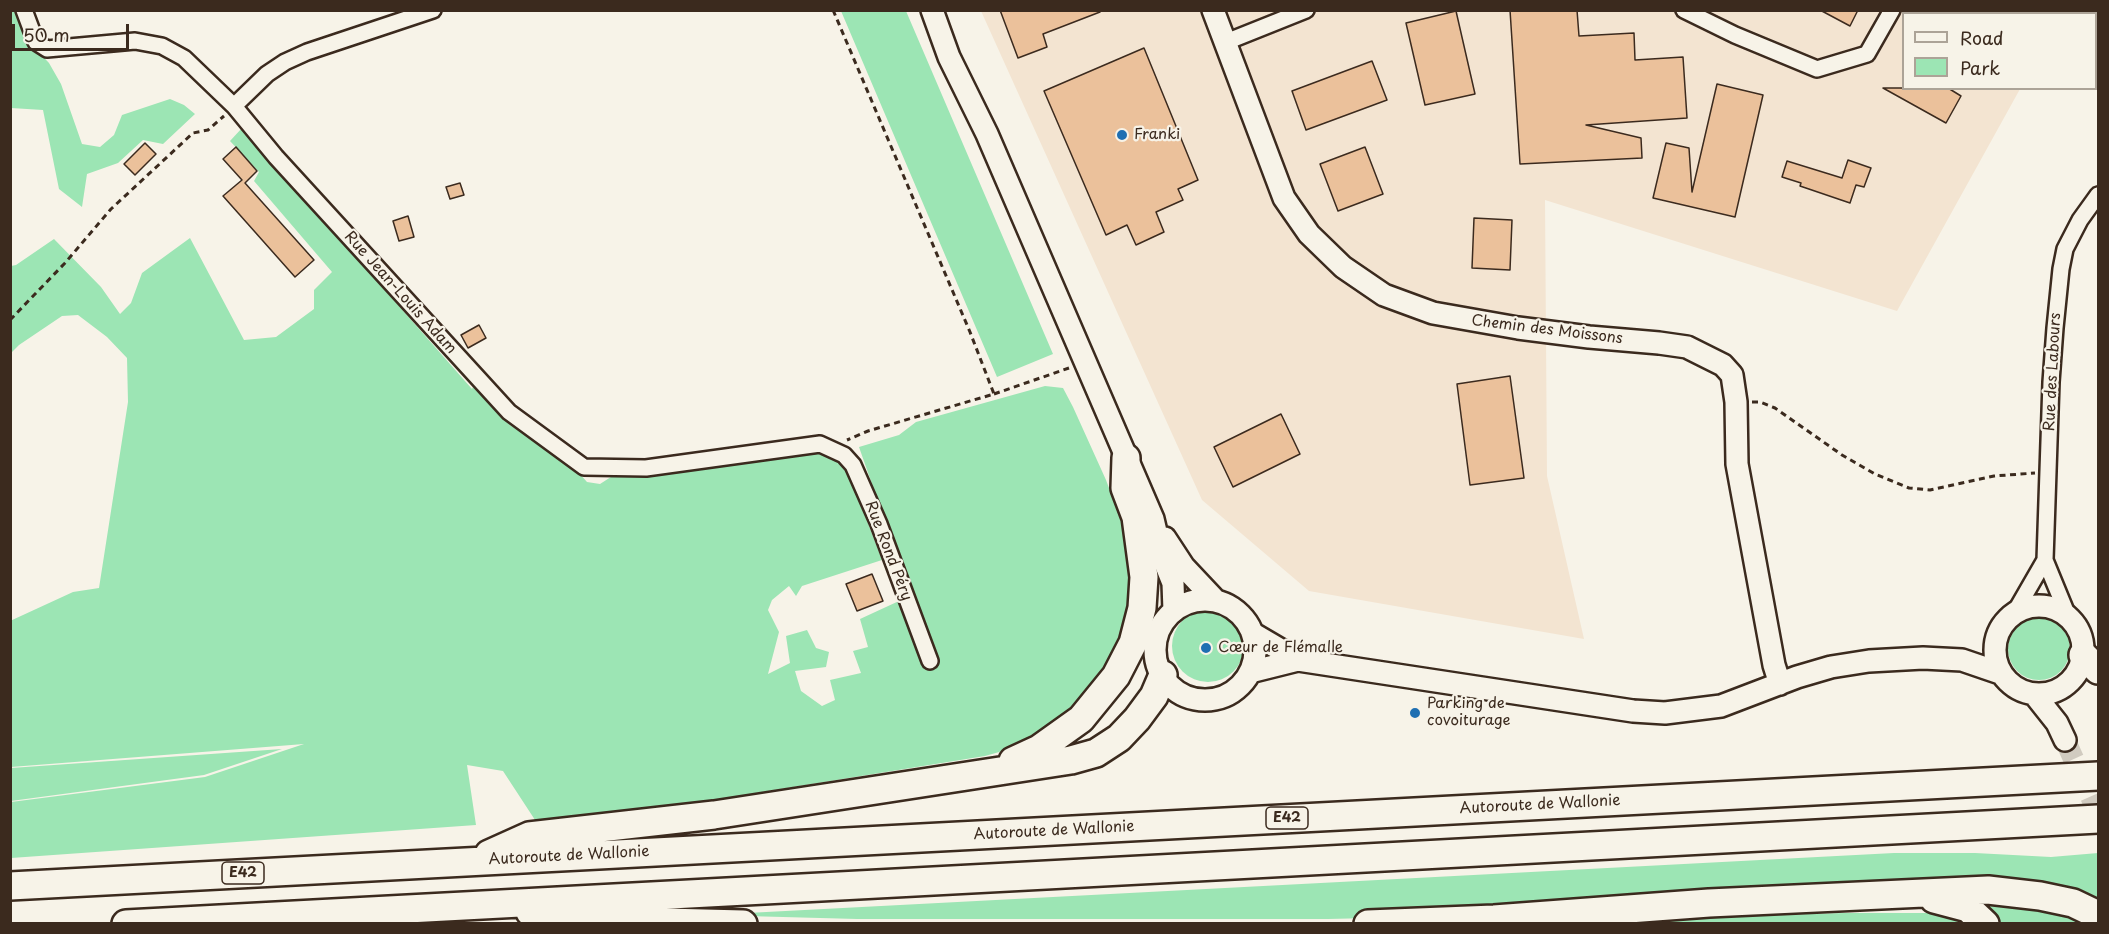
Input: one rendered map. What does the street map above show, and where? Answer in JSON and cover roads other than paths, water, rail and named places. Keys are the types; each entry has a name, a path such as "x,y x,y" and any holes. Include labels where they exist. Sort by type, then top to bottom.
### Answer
{"highway":[{"path":"967,776 1010,762 1039,749 1062,734 1098,701 1116,676 1133,644 1142,608 1144,577 1136,517 1125,488 1126,458"},
{"path":"475,861 529,836 714,815 1071,760 1096,753 1119,738 1154,696 1163,675"},
{"name":"Autoroute de Wallonie","path":"10,886 2098,776"},
{"path":"126,924 2098,819"},
{"path":"1368,924 1494,919 1709,903 1988,890 2040,896 2073,903 2098,915"},
{"path":"1907,893 1968,908 1985,924"},
{"path":"510,903 548,919 743,924"}],"street":[{"name":"Rue Jean-Louis Adam","path":"24,10 36,42 46,49 135,41 162,46 184,58 234,106 276,157 509,412 584,467 646,468 820,444 835,450"},
{"path":"234,106 267,75 285,62 307,52 434,10"},
{"path":"932,10 949,57 987,134 1153,519 1184,567 1216,601"},
{"name":"Chemin des Moissons","path":"1213,10 1284,198 1309,234 1342,267 1384,295 1433,313 1518,328 1687,347 1723,365 1732,375 1736,402 1737,464 1774,665 1780,684"},
{"path":"1226,42 1306,10"},
{"path":"1684,10 1817,69 1866,54 1892,10"},
{"name":"Rue des Labours","path":"2068,616 2045,560 2051,382 2061,269 2066,249 2080,220 2098,195"},
{"name":"Rue Rond Péry","path":"835,450 854,465 879,524 930,661"},
{"path":"1153,519 1161,553 1173,583 1174,611"},
{"name":"Rue des Labours","path":"2015,612 2045,560"},
{"path":"1193,601 1216,601 1241,614 1252,633 1255,654 1250,672 1239,687 1229,694 1204,700 1180,693 1170,685 1156,659 1156,641 1162,624 1174,611 1193,601"},
{"path":"1252,633 1298,660 1633,711 1665,713 1721,706 1831,667 1869,661 1923,658 1962,660 2000,673 2015,687 2034,694 2048,694 2061,689 2091,662 2077,627 2068,616 2042,605 2028,606 2015,612 2004,621 1997,633 1994,646 1995,661 2000,673"},
{"path":"1962,660 1997,633"},
{"path":"1250,672 1298,660"},
{"path":"2034,694 2061,731 2061,689"}],"tunnel":[{"path":"2065,740 2098,813"}],"place":[{"name":"Franki","path":"1122,135"},
{"name":"Cœur de Flémalle","path":"1206,648"},
{"name":"Parking de covoiturage","path":"1415,713"}]}
